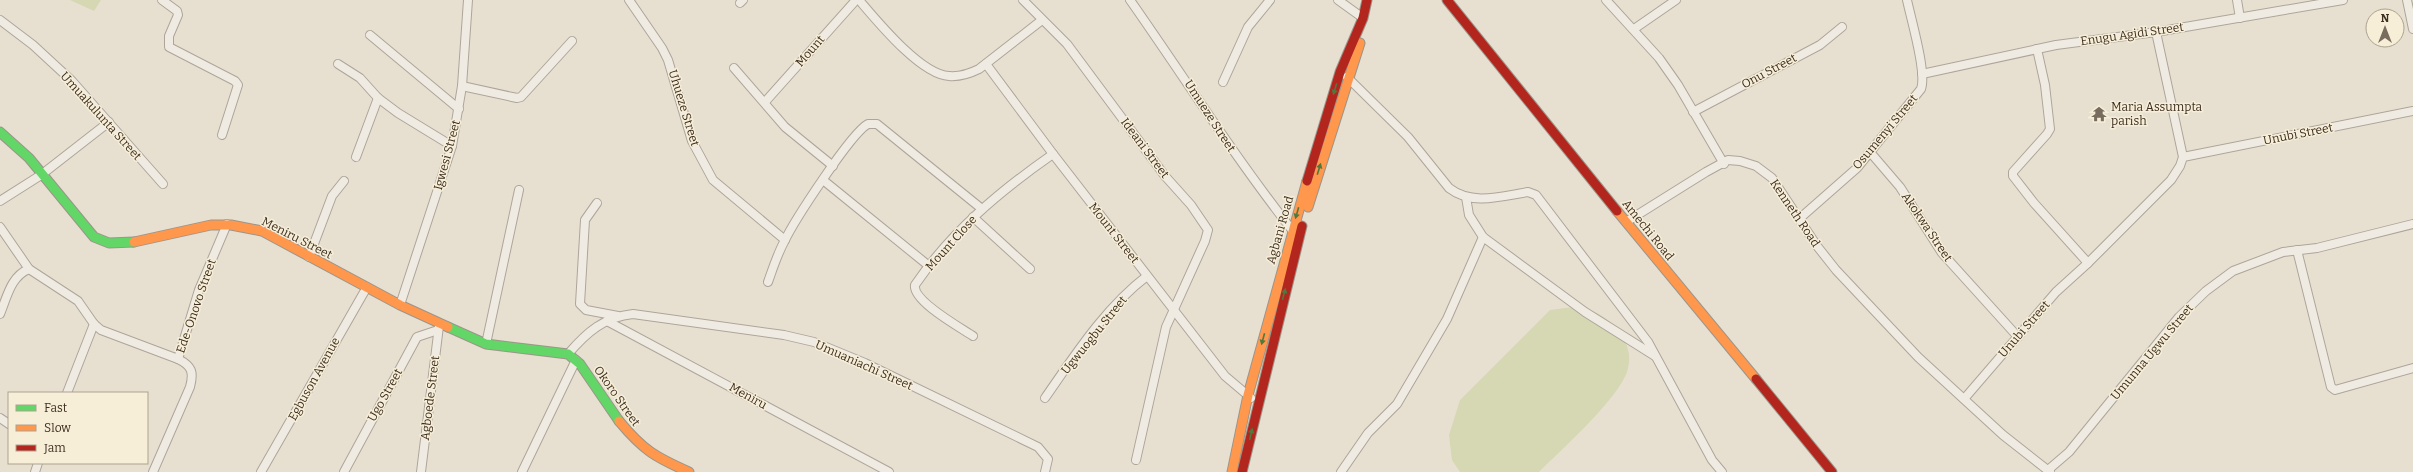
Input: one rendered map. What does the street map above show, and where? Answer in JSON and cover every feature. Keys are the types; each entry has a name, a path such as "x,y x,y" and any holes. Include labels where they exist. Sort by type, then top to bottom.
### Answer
{"main road":[{"name":"Agbani Road","path":"1232,472 1248,395 1292,230 1363,18 1367,0"},
{"name":"Agbani Road","path":"1242,472 1257,404 1302,224 1344,74 1374,0"},
{"name":"Amechi Road","path":"1447,0 1626,222 1832,472"},
{"name":"Meniru Street","path":"0,132 14,143 89,232 98,240 108,243 129,243 190,228 227,224 262,232 367,287 438,327 486,344 568,354"},
{"name":"Okoro Street","path":"568,354 576,360 617,419 634,439 654,456 689,472"}],"street":[{"path":"162,0 176,11 178,20 168,41 169,47 235,81 238,85 222,135"},
{"name":"Igwesi Street","path":"400,305 452,146 462,86 468,0"},
{"name":"Uhueze Street","path":"628,0 662,48 668,60 692,141 713,180 785,240"},
{"name":"Mount","path":"765,102 856,0"},
{"path":"859,0 894,39 935,72 949,76 960,76 972,73 986,64 1042,20"},
{"name":"Ideani Street","path":"1023,0 1067,44 1165,176 1208,228 1205,242 1174,311"},
{"name":"Umueze Street","path":"1130,0 1190,85 1244,167 1292,230"},
{"path":"1223,82 1248,27 1270,0"},
{"path":"1338,0 1363,18"},
{"path":"1606,0 1634,29 1663,63 1724,164"},
{"path":"1634,29 1676,0"},
{"name":"Osumenyi Street","path":"1799,219 1844,181 1919,93 1922,85 1922,74 1907,0"},
{"path":"2237,0 2240,18"},
{"name":"Enugu Agidi Street","path":"1922,74 2037,49 2087,40 2156,32 2343,0"},
{"path":"2407,0 2413,29"},
{"name":"Umuakulunta Street","path":"0,20 33,45 72,81 163,184"},
{"name":"Onu Street","path":"1693,112 1820,45 1842,27"},
{"path":"2156,32 2183,157"},
{"path":"370,35 459,109"},
{"path":"462,86 517,98 521,97 572,41"},
{"path":"2037,49 2045,85 2050,129 2013,172 2019,185 2088,263"},
{"path":"338,64 360,78 378,98 452,146"},
{"name":"Mount Street","path":"986,64 1053,154 1225,376 1257,404"},
{"path":"734,68 765,102 785,127 833,166"},
{"path":"1344,74 1408,137 1449,188 1466,197 1483,198 1528,192 1536,195 1608,286 1648,342 1712,460 1722,472"},
{"path":"356,157 378,98"},
{"name":"Unubi Street","path":"1964,399 2061,287 2088,263 2171,180 2180,166 2183,157 2413,111"},
{"path":"0,201 42,175 108,122"},
{"path":"768,282 785,240 823,180 865,126 872,123 877,124 982,209"},
{"name":"Akokwa Street","path":"1870,152 1900,187 1942,253 2018,337"},
{"name":"Mount Close","path":"973,336 937,313 915,292 915,285 929,266 973,217 1053,154"},
{"name":"Kenneth Road","path":"1626,222 1706,172 1724,164 1728,160 1740,161 1762,170 1772,178 1816,246 1836,270 1918,357 2003,435 2049,471"},
{"path":"823,180 929,266"},
{"path":"309,257 332,196 344,181"},
{"path":"486,344 519,190"},
{"path":"1466,197 1469,215 1483,237 1584,312 1656,357"},
{"path":"597,204 585,220 580,304 586,310 619,316"},
{"path":"973,217 1030,269"},
{"name":"Ede-Onovo Street","path":"153,472 190,387 193,374 191,367 178,359 199,290 227,224"},
{"name":"Umunna Ugwu Street","path":"2049,471 2069,452 2174,323 2206,291 2233,271 2247,264 2279,253 2339,244 2413,224"},
{"path":"0,227 29,268 78,301 94,324 108,333 178,359"},
{"path":"1341,472 1368,433 1397,404 1447,318 1483,237"},
{"path":"2297,250 2331,387 2335,390 2413,368"},
{"path":"0,314 12,283 23,271 29,268"},
{"name":"Ugwuogbu Street","path":"1045,398 1093,332 1121,299 1147,276"},
{"name":"Egbuson Avenue","path":"261,472 367,287"},
{"path":"1136,460 1159,352 1166,327 1174,311"},
{"name":"Umuaniachi Street","path":"568,354 587,333 607,321 619,316 633,314 814,342 865,363 1038,447 1048,460 1044,472"},
{"name":"Meniru","path":"607,321 889,472"},
{"path":"67,392 94,324"},
{"name":"Ugo Street","path":"344,472 417,337 438,327"},
{"name":"Agboede Street","path":"421,472 438,327"},
{"path":"522,472 576,360"}],"green space":[{"path":"70,0 101,0 94,11"},
{"path":"1581,306 1599,314 1614,325 1626,344 1629,355 1629,364 1624,379 1615,393 1590,422 1539,472 1460,472 1452,460 1449,435 1460,400 1550,310"}],"traffic: fast":[{"path":"0,132 29,158 94,237 109,243 134,242"},
{"path":"448,327 486,344 568,354 580,364 619,421"}],"traffic: slow":[{"path":"1308,207 1360,43"},
{"path":"1232,472 1248,395 1307,181"},
{"path":"1617,211 1756,379"},
{"path":"134,242 211,225 231,225 262,231 400,305 448,327"},
{"path":"619,421 635,439 650,452 689,472"}],"traffic: jam":[{"path":"1307,181 1340,72 1363,18 1367,0"},
{"path":"1447,0 1617,211"},
{"path":"1242,472 1302,226"},
{"path":"1756,379 1832,472"}],"place":[{"name":"Maria Assumpta parish","path":"2099,114"}]}
